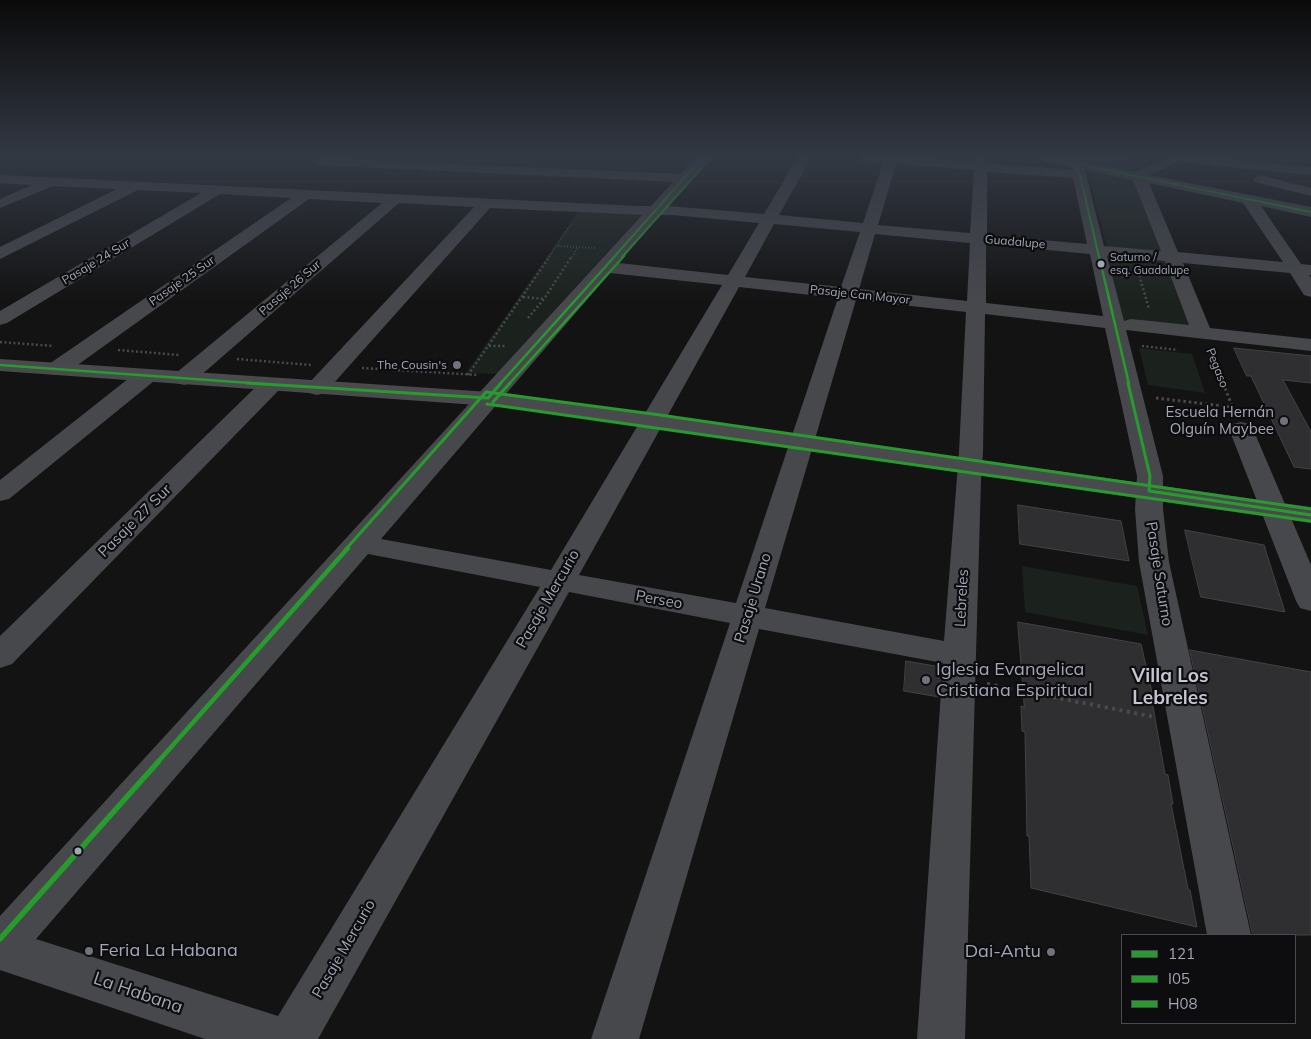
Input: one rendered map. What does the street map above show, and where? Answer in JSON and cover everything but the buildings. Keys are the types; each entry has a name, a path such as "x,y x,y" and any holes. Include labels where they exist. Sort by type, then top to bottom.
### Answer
{"main road":[{"path":"4,368 58,369 317,388 475,382 652,420 1311,515"}],"street":[{"path":"0,254 94,206"},
{"name":"Pasaje 24 Sur","path":"0,319 191,206"},
{"name":"Pasaje 25 Sur","path":"58,369 288,206"},
{"name":"Pasaje 26 Sur","path":"184,378 386,206"},
{"path":"317,388 482,206"},
{"name":"Guadalupe","path":"557,206 656,210 768,219 1303,269"},
{"path":"0,948 359,544 475,382 606,267 659,206"},
{"name":"Pasaje Mercurio","path":"291,1039 775,206"},
{"name":"Pasaje Urano","path":"615,1039 876,206"},
{"name":"Lebreles","path":"941,1039 970,668 968,465 971,452 979,206"},
{"name":"Pasaje Saturno","path":"1086,206 1098,250 1123,324 1131,395 1150,476 1149,491 1154,562 1229,934"},
{"name":"Pegaso","path":"1151,206 1202,333"},
{"path":"1254,206 1303,269 1311,291"},
{"path":"1282,206 1310,212"},
{"name":"Pasaje Can Mayor","path":"606,267 1311,345"},
{"path":"0,493 146,376"},
{"name":"Pasaje 27 Sur","path":"0,656 270,385"},
{"path":"1237,418 1311,601"},
{"name":"Perseo","path":"359,544 748,616 970,668"},
{"name":"La Habana","path":"0,948 276,1039"}],"path":[{"path":"0,342 337,366 475,382 489,346 581,208"},
{"path":"557,246 596,248"},
{"path":"527,320 544,299 578,247"},
{"path":"523,297 550,300"},
{"name":"Pegaso","path":"1202,333 1237,418"},
{"path":"489,346 505,347 510,340"},
{"path":"1131,395 1237,418"},
{"path":"970,668 1188,724"}],"shaded area":[{"path":"1097,206 1146,206 1165,253 1107,248"},
{"path":"578,212 641,215 497,374 466,373"},
{"path":"1107,253 1167,259 1196,328 1121,320"},
{"path":"1139,348 1192,354 1205,393 1148,385"},
{"path":"1022,566 1137,586 1148,635 1025,612"}],"transit line":[{"name":"121","path":"488,398 659,206"},
{"name":"I05","path":"493,402 667,206"},
{"name":"121","path":"1087,206 1150,476 1149,491 1311,515"},
{"name":"121","path":"1284,206 1311,212"},
{"name":"121","path":"0,365 317,388 488,398"},
{"name":"H08","path":"0,939 486,392 653,414 1311,509"},
{"name":"I05","path":"487,404 1310,521"}],"place":[{"name":"Saturno / esq. Guadalupe","path":"1101,264"},
{"name":"The Cousin's","path":"457,365"},
{"name":"Escuela Hernán Olguín Maybee","path":"1284,421"},
{"name":"Iglesia Evangelica Cristiana Espiritual","path":"926,680"},
{"name":"Feria La Habana","path":"89,951"},
{"name":"Dai-Antu","path":"1051,952"}],"district":[{"name":"Villa Los Lebreles","path":"1170,687"}]}
